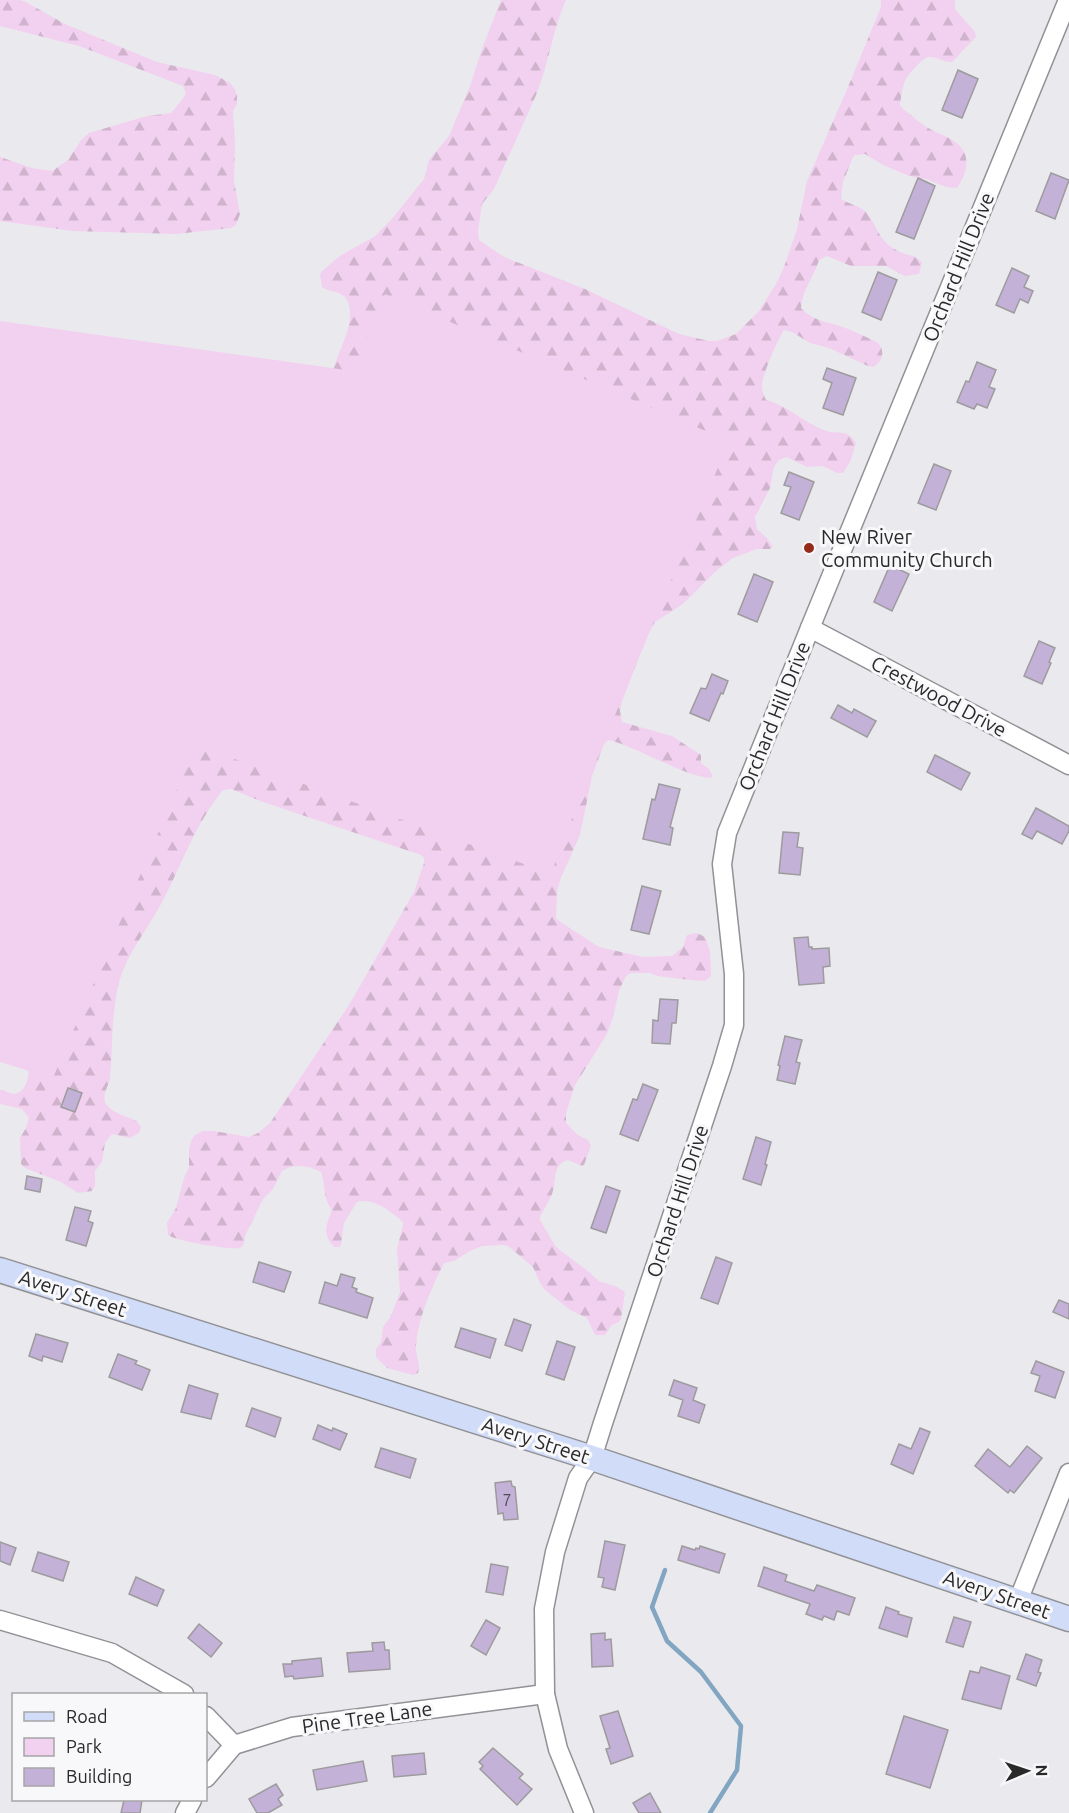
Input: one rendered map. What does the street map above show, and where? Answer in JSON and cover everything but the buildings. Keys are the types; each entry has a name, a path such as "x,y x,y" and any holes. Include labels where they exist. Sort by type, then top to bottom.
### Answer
{"main road":[{"name":"Avery Street","path":"0,1270 591,1458 1069,1619"}],"street":[{"name":"Orchard Hill Drive","path":"584,1813 558,1749 545,1694 544,1609 555,1552 578,1478 591,1458 734,1025 734,974 722,864 727,833 1068,0"},
{"name":"Crestwood Drive","path":"810,628 1068,762"},
{"path":"1018,1601 1069,1473"},
{"path":"0,1620 112,1653 181,1693"},
{"name":"Pine Tree Lane","path":"234,1745 292,1727 545,1694"},
{"path":"207,1717 234,1745 207,1777"}],"green space":[{"path":"0,0 26,2 65,24 157,62 215,75 230,83 237,95 237,104 233,111 234,181 240,214 236,225 231,228 176,234 73,231 0,221 0,157 32,168 52,171 68,160 81,140 89,133 147,116 171,113 186,93 183,86 79,46 0,26"},
{"path":"501,0 566,0 537,93 494,189 482,204 479,240 504,257 585,289 679,334 709,341 717,341 736,334 759,311 776,284 797,229 807,181 881,7 881,0 955,0 955,9 975,32 976,37 952,62 932,57 923,60 905,81 900,102 903,109 923,125 961,147 966,166 962,181 957,188 909,176 865,154 853,157 843,182 841,199 866,212 882,238 891,247 920,260 922,263 919,274 905,276 886,266 851,266 827,256 819,260 804,295 801,308 806,313 878,343 882,349 881,359 873,367 868,366 784,330 765,374 762,388 766,400 782,406 819,428 846,434 853,438 856,443 850,462 843,473 837,473 823,466 807,467 787,457 779,460 774,467 770,488 755,517 757,529 773,547 757,549 733,558 717,570 683,604 655,622 648,634 622,701 620,711 622,722 672,736 701,755 701,763 709,769 713,777 693,774 608,740 604,744 592,776 580,835 560,880 556,919 599,947 643,957 672,956 683,947 687,935 697,933 705,937 710,951 711,976 705,981 657,976 650,973 631,973 626,976 619,991 607,1034 575,1085 566,1113 566,1123 578,1135 588,1140 591,1146 584,1165 568,1160 559,1165 552,1194 540,1217 556,1247 599,1281 625,1292 621,1319 612,1325 605,1335 595,1335 587,1318 570,1310 545,1290 533,1267 508,1246 482,1246 443,1265 419,1325 416,1349 419,1369 418,1373 413,1375 387,1368 376,1357 376,1349 381,1343 383,1327 391,1316 400,1292 397,1249 403,1225 403,1222 382,1206 370,1202 357,1202 344,1223 341,1245 334,1247 327,1233 332,1210 325,1196 321,1172 299,1166 282,1171 273,1189 263,1199 245,1236 244,1244 240,1248 214,1246 173,1237 168,1235 167,1223 176,1208 189,1167 189,1149 195,1135 203,1131 214,1131 249,1137 270,1123 349,1005 414,892 424,863 421,855 231,789 223,790 196,831 160,906 127,962 116,994 110,1078 105,1101 112,1110 137,1121 141,1127 139,1133 130,1138 112,1134 105,1143 102,1162 95,1171 95,1186 92,1191 78,1193 61,1182 25,1168 21,1164 20,1138 29,1118 22,1109 0,1104 0,1090 14,1094 26,1085 29,1073 25,1066 328,392 334,367 347,332 350,308 345,297 322,287 320,275 341,255 374,237 424,179 429,160 449,136"},
{"path":"385,294 729,441 551,874 196,745 53,1078 0,1062 0,321 353,371"}],"waterway":[{"path":"665,1570 652,1607 667,1641 701,1672 741,1726 737,1770 710,1813"}],"place":[{"name":"New River Community Church","path":"809,548"}]}
